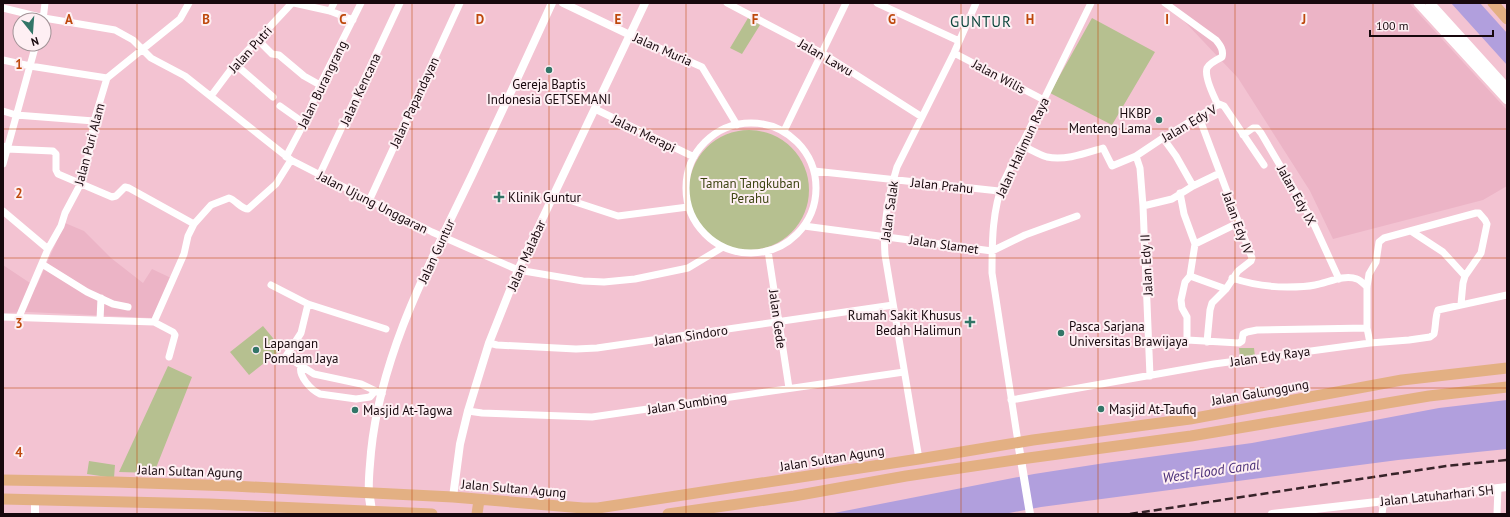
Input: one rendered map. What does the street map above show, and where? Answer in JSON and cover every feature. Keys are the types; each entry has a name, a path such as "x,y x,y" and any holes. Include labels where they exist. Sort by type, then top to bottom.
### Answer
{"main road":[{"path":"1418,3 1446,28 1507,88"},
{"path":"1430,3 1446,28 1507,100"},
{"path":"1493,3 1507,19"},
{"name":"Jalan Galunggung","path":"1018,442 1190,419 1402,380 1507,368"},
{"path":"668,514 794,496 900,478 1021,462 1191,436 1429,396 1507,387"},
{"path":"1259,407 1263,424"},
{"name":"Jalan Sultan Agung","path":"3,480 115,482 453,497 598,508 897,463 1018,442"},
{"path":"897,463 900,478"},
{"path":"209,486 209,504"},
{"name":"Jalan Guntur","path":"369,494 372,513"},
{"path":"3,499 209,504 372,513 432,514"},
{"path":"477,514 479,500"}],"street":[{"path":"3,60 30,66 107,78 180,20 189,3"},
{"name":"Jalan Putri","path":"211,96 235,64 292,3 330,11"},
{"path":"334,3 330,11 353,20"},
{"name":"Jalan Burangrang","path":"194,224 211,205 229,198 248,209 276,184 289,159 320,85 361,3"},
{"name":"Jalan Kencana","path":"319,176 400,3"},
{"name":"Jalan Papandayan","path":"369,201 460,3"},
{"name":"Jalan Guntur","path":"369,494 368,484 378,392 406,315 552,3"},
{"name":"Jalan Muria","path":"563,3 702,67 737,125"},
{"name":"Jalan Malabar","path":"453,497 460,444 468,410 489,343 518,270 645,3"},
{"name":"Jalan Lawu","path":"726,3 822,53 922,117"},
{"path":"784,131 846,3"},
{"path":"877,3 959,41"},
{"name":"Jalan Salak","path":"919,459 885,255 884,236 893,180 897,167 954,53 976,3"},
{"name":"Jalan Halimun Raya","path":"1018,442 992,273 992,250 999,191 1092,3"},
{"path":"1165,3 1216,40 1220,46 1222,56 1209,66 1207,71 1207,78 1218,105"},
{"name":"Jalan Ujung Unggaran","path":"3,8 18,12"},
{"name":"Jalan Ujung Unggaran","path":"52,20 115,30 133,40 151,58 184,76 211,96 289,159 369,201 518,270 583,282 604,282 634,279 688,268 723,247"},
{"path":"258,40 272,54 279,55 304,76 320,85"},
{"path":"3,164 5,147 16,115 34,52"},
{"name":"Jalan Wilis","path":"954,53 1044,100"},
{"path":"235,64 273,97"},
{"name":"Jalan Puri Alam","path":"19,317 48,249 61,226 65,213 81,183 89,153 94,121 107,78"},
{"name":"Jalan Edy V","path":"1021,145 1042,155 1057,158 1070,157 1103,148 1112,166 1136,156 1218,105 1224,106 1264,165"},
{"path":"280,106 304,123"},
{"name":"Jalan Merapi","path":"595,109 694,157"},
{"path":"3,111 16,115 94,121"},
{"name":"Jalan Edy IV","path":"1199,117 1252,258 1251,261 1242,267 1232,278 1226,288 1215,298 1210,310 1207,342"},
{"path":"755,123 764,124 784,131 804,150 814,171 816,185 815,199 809,218 804,226 788,242 768,251 745,253 723,247 714,242 702,230 692,217 688,207 686,198 686,180 694,157 703,144 713,136 724,129 737,125 755,123"},
{"name":"Jalan Edy IX","path":"1244,135 1253,128 1257,128 1261,133 1312,220 1339,279"},
{"path":"1163,138 1176,156 1193,186"},
{"path":"5,147 53,151 56,154 56,173 112,197 116,196 125,187 129,188 194,224 188,236 184,254 154,322"},
{"name":"Jalan Edy II","path":"1136,156 1140,168 1143,206 1150,346 1150,376"},
{"name":"Jalan Prahu","path":"814,171 999,191"},
{"path":"1143,206 1172,199 1180,193 1220,173"},
{"path":"1180,193 1184,214 1195,244 1190,276 1185,282 1181,300 1182,308 1187,316 1187,340"},
{"path":"554,195 618,216 688,207"},
{"path":"3,211 48,249"},
{"path":"1370,343 1367,328 1367,287 1369,274 1376,262 1379,242 1384,238 1476,213 1485,220 1487,224 1481,253 1465,276 1461,304"},
{"name":"Jalan Slamet","path":"804,226 992,250 1024,235 1077,216"},
{"path":"1195,244 1238,223"},
{"path":"1411,230 1443,252 1465,276"},
{"name":"Jalan Gede","path":"768,251 788,388"},
{"path":"42,264 112,304 128,307"},
{"path":"1190,276 1226,288"},
{"path":"1232,278 1249,284 1273,287 1312,286 1339,279 1357,279 1367,287"},
{"path":"271,285 308,304 386,329"},
{"name":"Jalan Edy Raya","path":"1011,400 1214,364 1370,343 1430,337 1434,334 1438,310 1507,295"},
{"path":"100,320 101,298"},
{"path":"308,304 301,333 286,356 314,374 361,384 378,392"},
{"name":"Jalan Sindoro","path":"489,343 505,346 576,349 597,348 893,305"},
{"path":"3,317 154,322 173,332 175,335 169,357"},
{"path":"1150,346 1187,340 1240,343 1244,333 1257,330 1367,328"},
{"path":"301,366 300,372 308,384 315,392 320,394 356,399 370,397 378,392"},
{"name":"Jalan Sumbing","path":"468,410 482,413 592,418 904,372"},
{"path":"1018,442 1030,514"},
{"name":"Jalan Latuharhari SH","path":"1272,514 1507,487"},
{"path":"1497,514 1498,488"},
{"path":"35,500 35,514"},
{"path":"1382,514 1384,500"}],"shaded area":[{"path":"1167,3 1409,3 1507,110 1507,186 1483,200 1333,239 1310,191 1238,78"},
{"path":"65,223 84,231 111,258 143,283 152,269 171,278 152,318 29,312 3,313 3,265 36,287"}],"green space":[{"path":"748,18 760,25 742,54 730,48"},
{"path":"1092,18 1155,52 1112,125 1050,93"},
{"name":"Taman Tangkuban Perahu","path":"749,130 761,131 772,135 782,140 791,148 799,157 804,167 808,178 808,202 804,213 799,223 791,232 782,240 772,245 761,249 749,250 737,249 726,245 716,240 707,232 699,223 694,213 690,202 689,190 690,178 694,167 699,157 707,148 716,140 726,135 737,131"},
{"name":"Lapangan Pomdam Jaya","path":"263,326 282,349 249,375 230,352"},
{"path":"1239,348 1254,348 1255,357 1240,358"},
{"path":"168,366 192,377 154,473 119,472"},
{"path":"89,461 115,465 114,478 87,474"}],"water":[{"path":"1451,3 1480,3 1507,33 1507,65"},
{"name":"West Flood Canal","path":"1507,400 1507,449 1398,460 1041,507 1004,514 829,514 1034,474 1252,443 1439,408"}],"railway":[{"path":"1130,514 1446,466 1507,460"}],"place":[{"name":"Gereja Baptis Indonesia GETSEMANI","path":"549,70"},
{"name":"HKBP Menteng Lama","path":"1159,120"},
{"name":"Klinik Guntur","path":"499,197"},
{"name":"Rumah Sakit Khusus Bedah Halimun","path":"970,322"},
{"name":"Pasca Sarjana Universitas Brawijaya","path":"1061,333"},
{"name":"Lapangan Pomdam Jaya","path":"256,350"},
{"name":"Masjid At-Taufiq","path":"1101,409"},
{"name":"Masjid At-Tagwa","path":"355,410"}],"district":[{"name":"GUNTUR","path":"981,22"}]}
